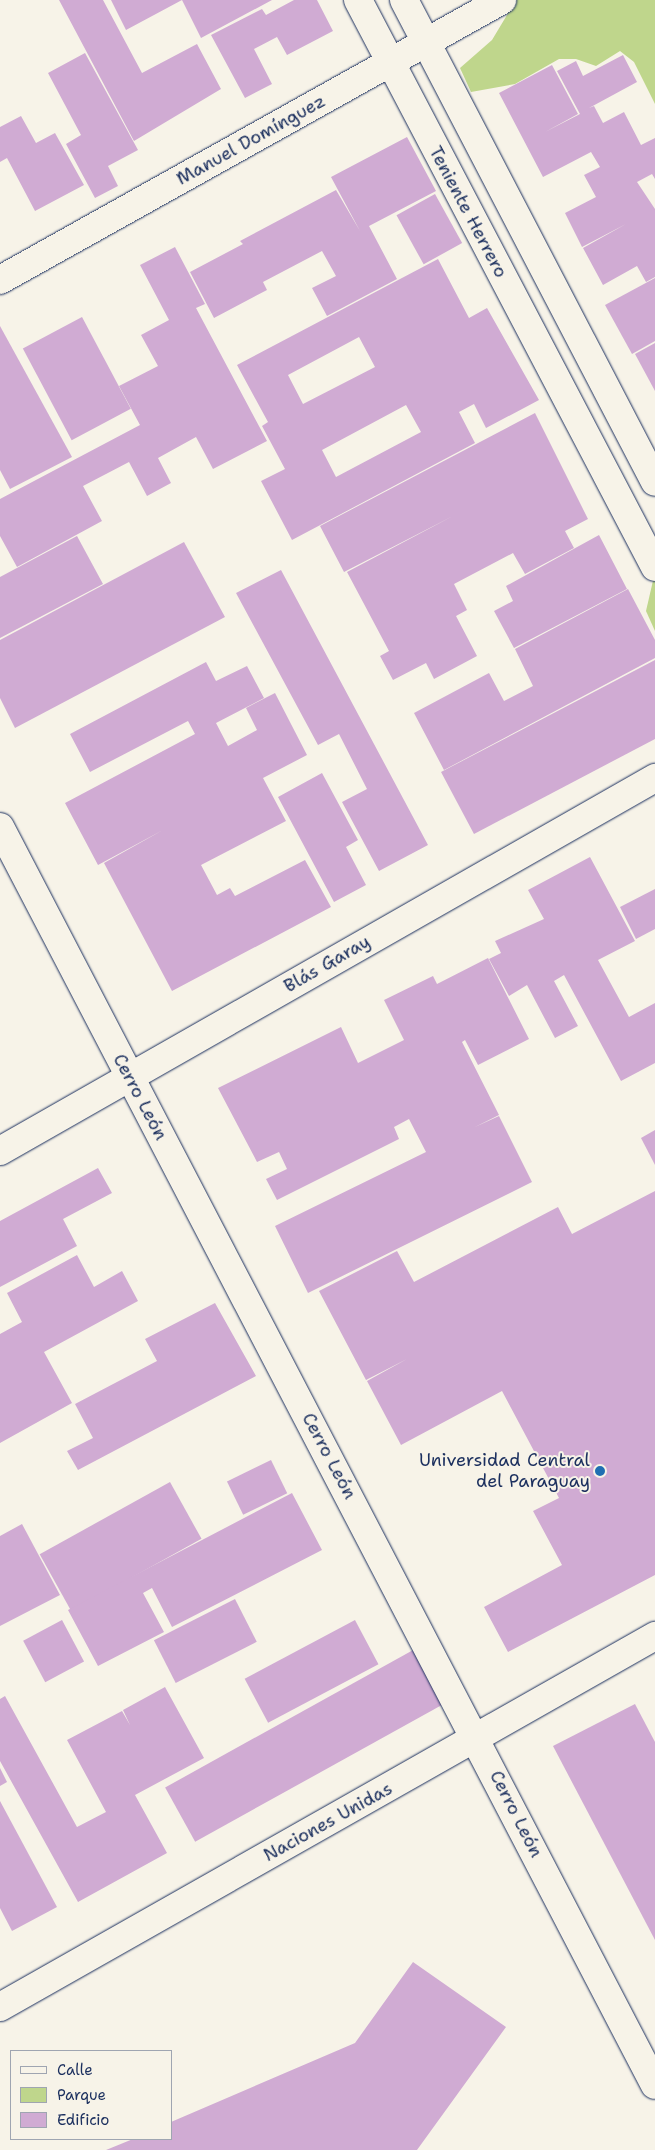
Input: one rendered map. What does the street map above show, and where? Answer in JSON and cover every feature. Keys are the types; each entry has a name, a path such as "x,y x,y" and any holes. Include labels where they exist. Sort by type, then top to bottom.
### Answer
{"street":[{"name":"Teniente Herrero","path":"358,0 655,567"},
{"path":"404,0 655,482"},
{"name":"Manuel Domínguez","path":"0,280 502,0"},
{"path":"579,423 614,403"},
{"name":"Blás Garay","path":"0,1151 655,778"},
{"name":"Cerro León","path":"0,828 477,1738 655,2085"},
{"name":"Naciones Unidas","path":"0,2007 655,1636"}],"green space":[{"path":"516,0 655,0 655,104 634,62 620,51 596,66 576,59 559,59 515,84 471,92 460,68 492,40"},
{"path":"655,572 655,631 646,611"}],"building":[{"path":"59,0 103,0 142,73 197,44 221,89 134,141"},
{"path":"111,0 182,0 126,30"},
{"path":"182,0 272,0 201,38"},
{"path":"294,0 317,0 333,31 287,55 277,37 254,49 272,84 245,98 211,35 262,9 266,15"},
{"path":"85,53 138,150 108,166 118,186 95,198 66,144 81,135 48,73"},
{"path":"623,55 637,82 589,108 594,106 603,123 624,112 641,145 655,138 655,179 652,174 637,182 655,209 655,277 646,282 637,266 603,285 583,248 626,224 582,247 565,213 596,197 584,175 600,167 591,152 543,177 499,93 552,65 578,114 545,132 580,114 557,71 576,61 583,76"},
{"path":"21,116 36,143 55,133 84,185 35,211 7,158 0,162 0,127"},
{"path":"407,137 436,191 369,226 397,279 327,316 312,288 336,276 322,251 263,282 267,290 214,318 190,272 243,244 240,241 336,190 360,231 331,177"},
{"path":"435,194 462,243 424,264 397,215"},
{"path":"175,247 205,304 196,308 267,441 213,469 196,437 158,458 171,483 147,496 129,462 83,486 102,521 17,567 0,536 0,499 140,425 119,386 158,366 141,335 169,320 140,265"},
{"path":"438,259 469,318 487,308 539,400 486,428 474,404 459,412 475,443 292,540 261,481 285,469 262,426 268,422 237,365","holes":["359,337 375,367 303,404 288,375","406,405 421,432 336,477 322,450"]},
{"path":"655,278 655,341 632,354 605,305"},
{"path":"82,317 131,409 72,440 23,348"},
{"path":"0,326 72,457 10,489 0,470"},
{"path":"655,343 655,391 635,354"},
{"path":"535,413 588,519 565,531 574,548 525,574 513,553 454,584 467,610 456,616 477,656 434,679 426,663 393,680 380,656 389,651 347,572 453,516 344,572 320,526"},
{"path":"599,535 627,589 514,648 494,611 513,601 506,586"},
{"path":"77,536 103,584 0,638 0,577"},
{"path":"184,542 225,617 15,728 0,698 0,640"},
{"path":"281,570 428,845 379,871 342,802 367,789 339,734 318,745 236,593"},
{"path":"628,589 655,640 655,658 444,770 414,713 489,673 504,701 533,686 515,649"},
{"path":"655,660 655,739 474,834 441,772"},
{"path":"206,662 216,681 247,666 264,698 216,723 228,746 257,730 246,708 275,693 307,755 263,778 286,821 201,865 217,895 230,888 235,896 305,860 331,907 172,991 104,863 163,830 98,865 65,803 195,734 188,721 90,772 70,734"},
{"path":"322,773 358,840 346,847 366,885 334,902 278,797"},
{"path":"590,857 635,941 598,960 629,1017 655,1003 655,1063 621,1081 564,975 554,981 578,1026 555,1038 527,985 509,996 489,959 501,953 495,941 544,919 528,890"},
{"path":"655,889 655,929 636,939 620,907"},
{"path":"488,958 529,1039 478,1065 465,1040 462,1042 499,1115 475,1127 499,1116 532,1182 308,1293 275,1226 426,1152 409,1119 394,1127 399,1139 277,1200 266,1179 287,1169 279,1152 257,1162 218,1088 341,1027 358,1063 404,1040 384,1000 433,976 437,984"},
{"path":"655,1130 655,1165 641,1138"},
{"path":"98,1168 112,1193 63,1219 77,1246 0,1287 0,1221"},
{"name":"Universidad Central del Paraguay","path":"655,1191 655,1575 508,1652 484,1607 562,1565 533,1511 559,1498 502,1391 401,1445 367,1381 407,1359 366,1380 319,1291 397,1251 414,1282 558,1207 572,1234"},
{"path":"77,1255 94,1287 122,1271 138,1301 44,1352 72,1403 0,1443 0,1334 22,1322 7,1293"},
{"path":"215,1303 256,1376 78,1470 67,1451 93,1438 75,1404 157,1361 145,1339"},
{"path":"271,1460 287,1493 243,1515 227,1481"},
{"path":"170,1482 202,1539 71,1611 40,1554"},
{"path":"292,1493 322,1550 172,1627 152,1588 143,1593 164,1632 98,1666 68,1610"},
{"path":"22,1524 60,1595 0,1626 0,1536"},
{"path":"235,1599 257,1642 176,1683 154,1640"},
{"path":"62,1620 84,1661 45,1682 23,1641"},
{"path":"355,1620 378,1664 268,1723 245,1679"},
{"path":"424,1644 454,1698 195,1842 165,1788"},
{"path":"165,1687 204,1758 135,1795 167,1853 78,1902 0,1761 0,1699 5,1696 77,1827 106,1812 67,1740 122,1711 130,1725 123,1710"},
{"path":"635,1704 655,1742 655,1940 553,1746"},
{"path":"0,1768 7,1782 0,1786"},
{"path":"0,1801 57,1907 12,1931 0,1908"},
{"path":"413,1962 506,2027 417,2150 106,2150 131,2140 172,2140 172,2122 355,2043"}],"place":[{"name":"Universidad Central del Paraguay","path":"600,1471"}]}
